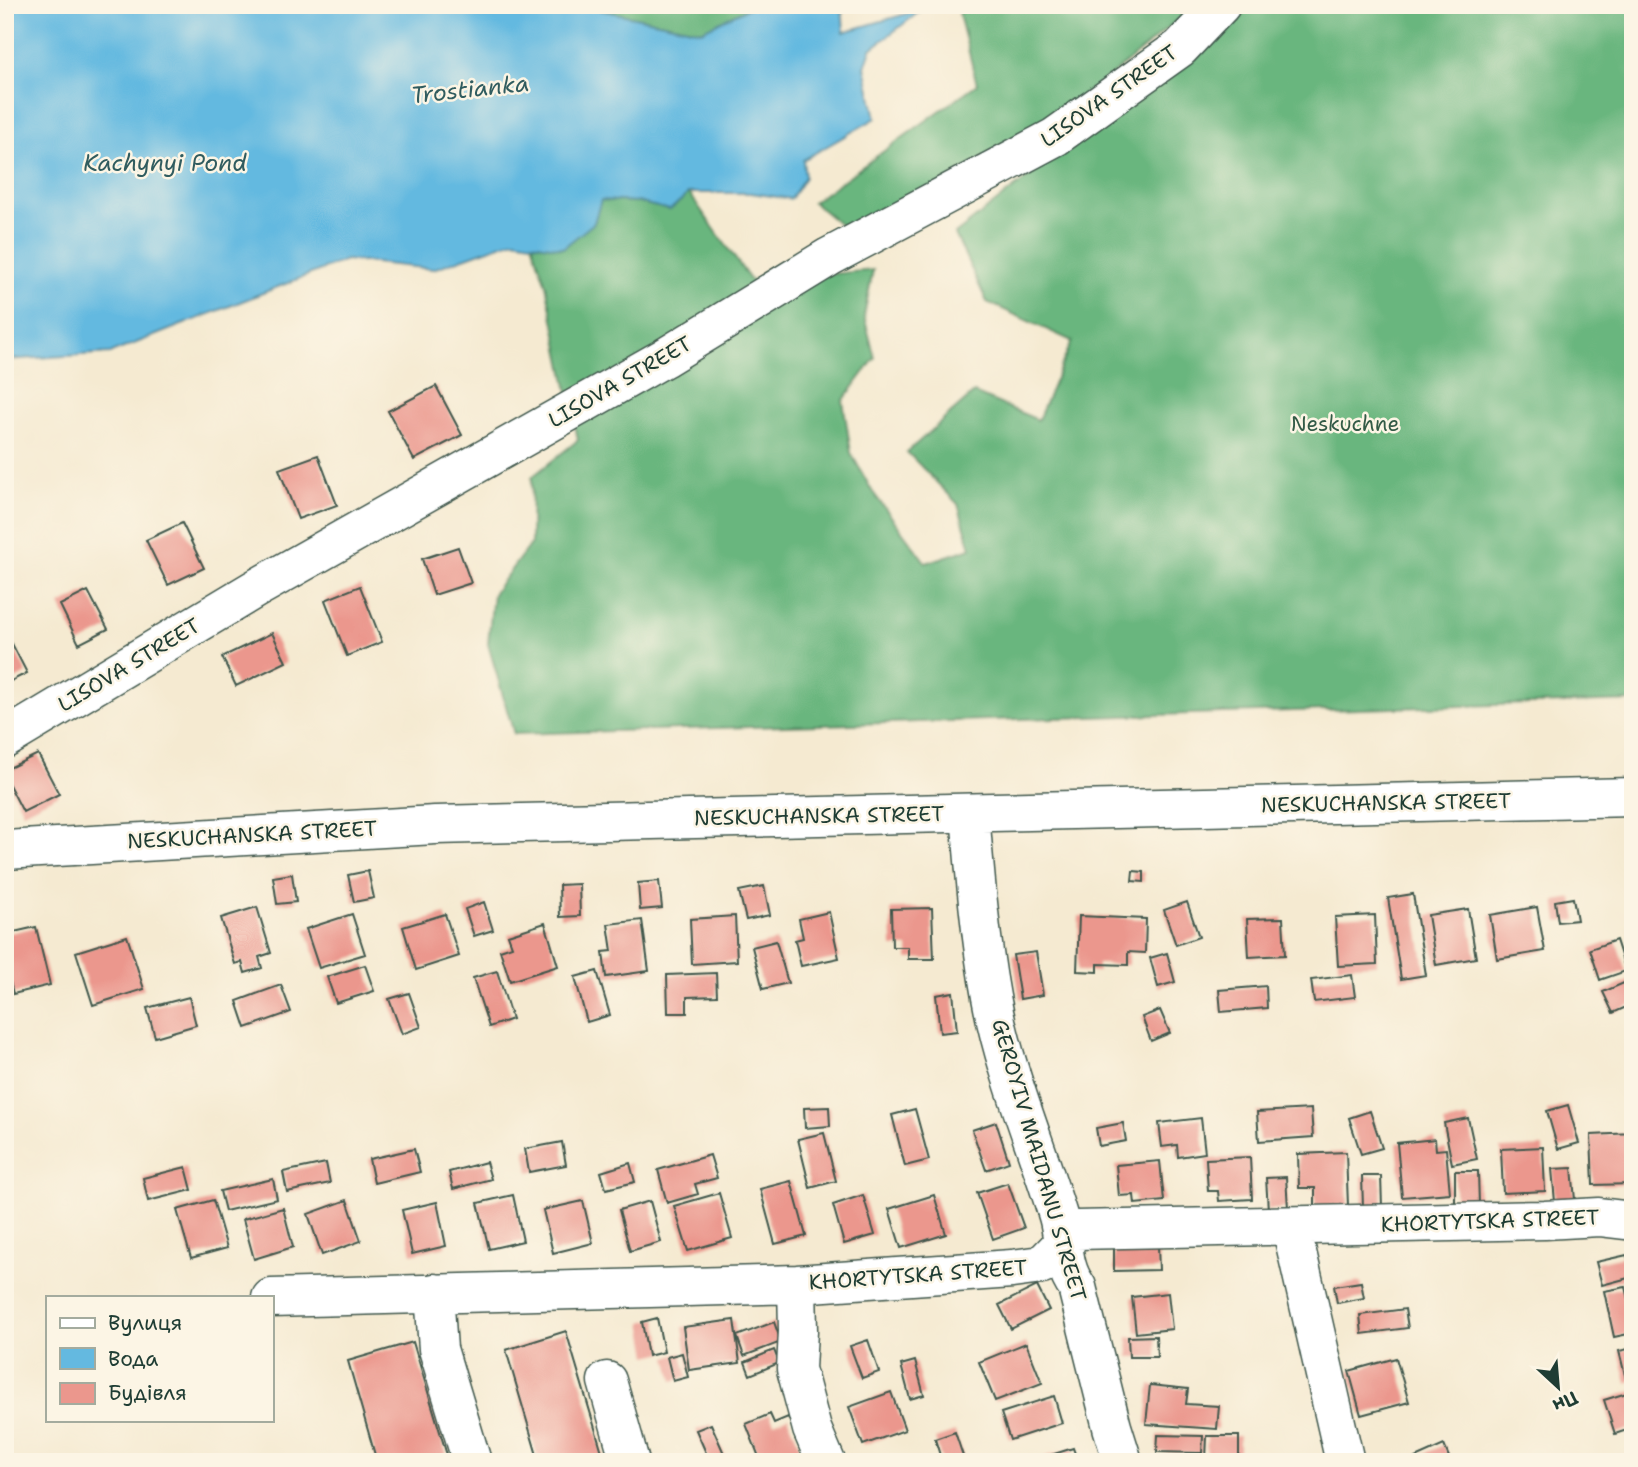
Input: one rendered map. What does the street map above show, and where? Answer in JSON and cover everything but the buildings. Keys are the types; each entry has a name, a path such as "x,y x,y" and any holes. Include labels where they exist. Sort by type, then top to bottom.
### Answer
{"street":[{"name":"LISOVA STREET","path":"5,739 255,589 664,358 829,257 1055,136 1180,48 1221,5"},
{"name":"NESKUCHANSKA STREET","path":"5,850 435,825 1633,797"},
{"name":"GEROYIV MAIDANU STREET","path":"970,813 978,904 992,998 1014,1088 1059,1219 1068,1275 1077,1287 1123,1462"},
{"name":"KHORTYTSKA STREET","path":"273,1298 797,1284 1042,1265 1076,1230 1599,1217 1633,1221"},
{"path":"1291,1226 1345,1462"},
{"path":"797,1284 796,1369 812,1429 826,1462"},
{"path":"434,1293 438,1349 472,1462"},
{"path":"607,1381 630,1462"}],"green space":[{"path":"577,5 754,5 702,31"},
{"path":"963,5 1196,5 1098,86 853,235 813,202 977,84 959,14"},
{"name":"Neskuchne","path":"1239,5 1633,5 1633,112 1626,117 1633,124 1633,701 514,734 488,644 493,594 531,543 532,477 578,440 546,285 532,243 563,248 601,200 637,202 670,210 689,193 751,281 873,270 864,316 875,358 843,401 851,453 872,491 926,563 971,548 958,504 907,452 974,393 1038,420 1072,341 987,302 955,234 1098,123"}],"water":[{"name":"Kachynyi Pond","path":"5,5 577,5 701,31 754,5 842,5 844,32 923,9 871,49 865,67 876,118 803,160 805,177 791,199 751,193 689,193 670,210 637,202 601,200 594,223 563,248 514,240 433,269 346,260 111,353 5,360"}],"water label":[{"name":"Trostianka","path":"470,89"}]}
